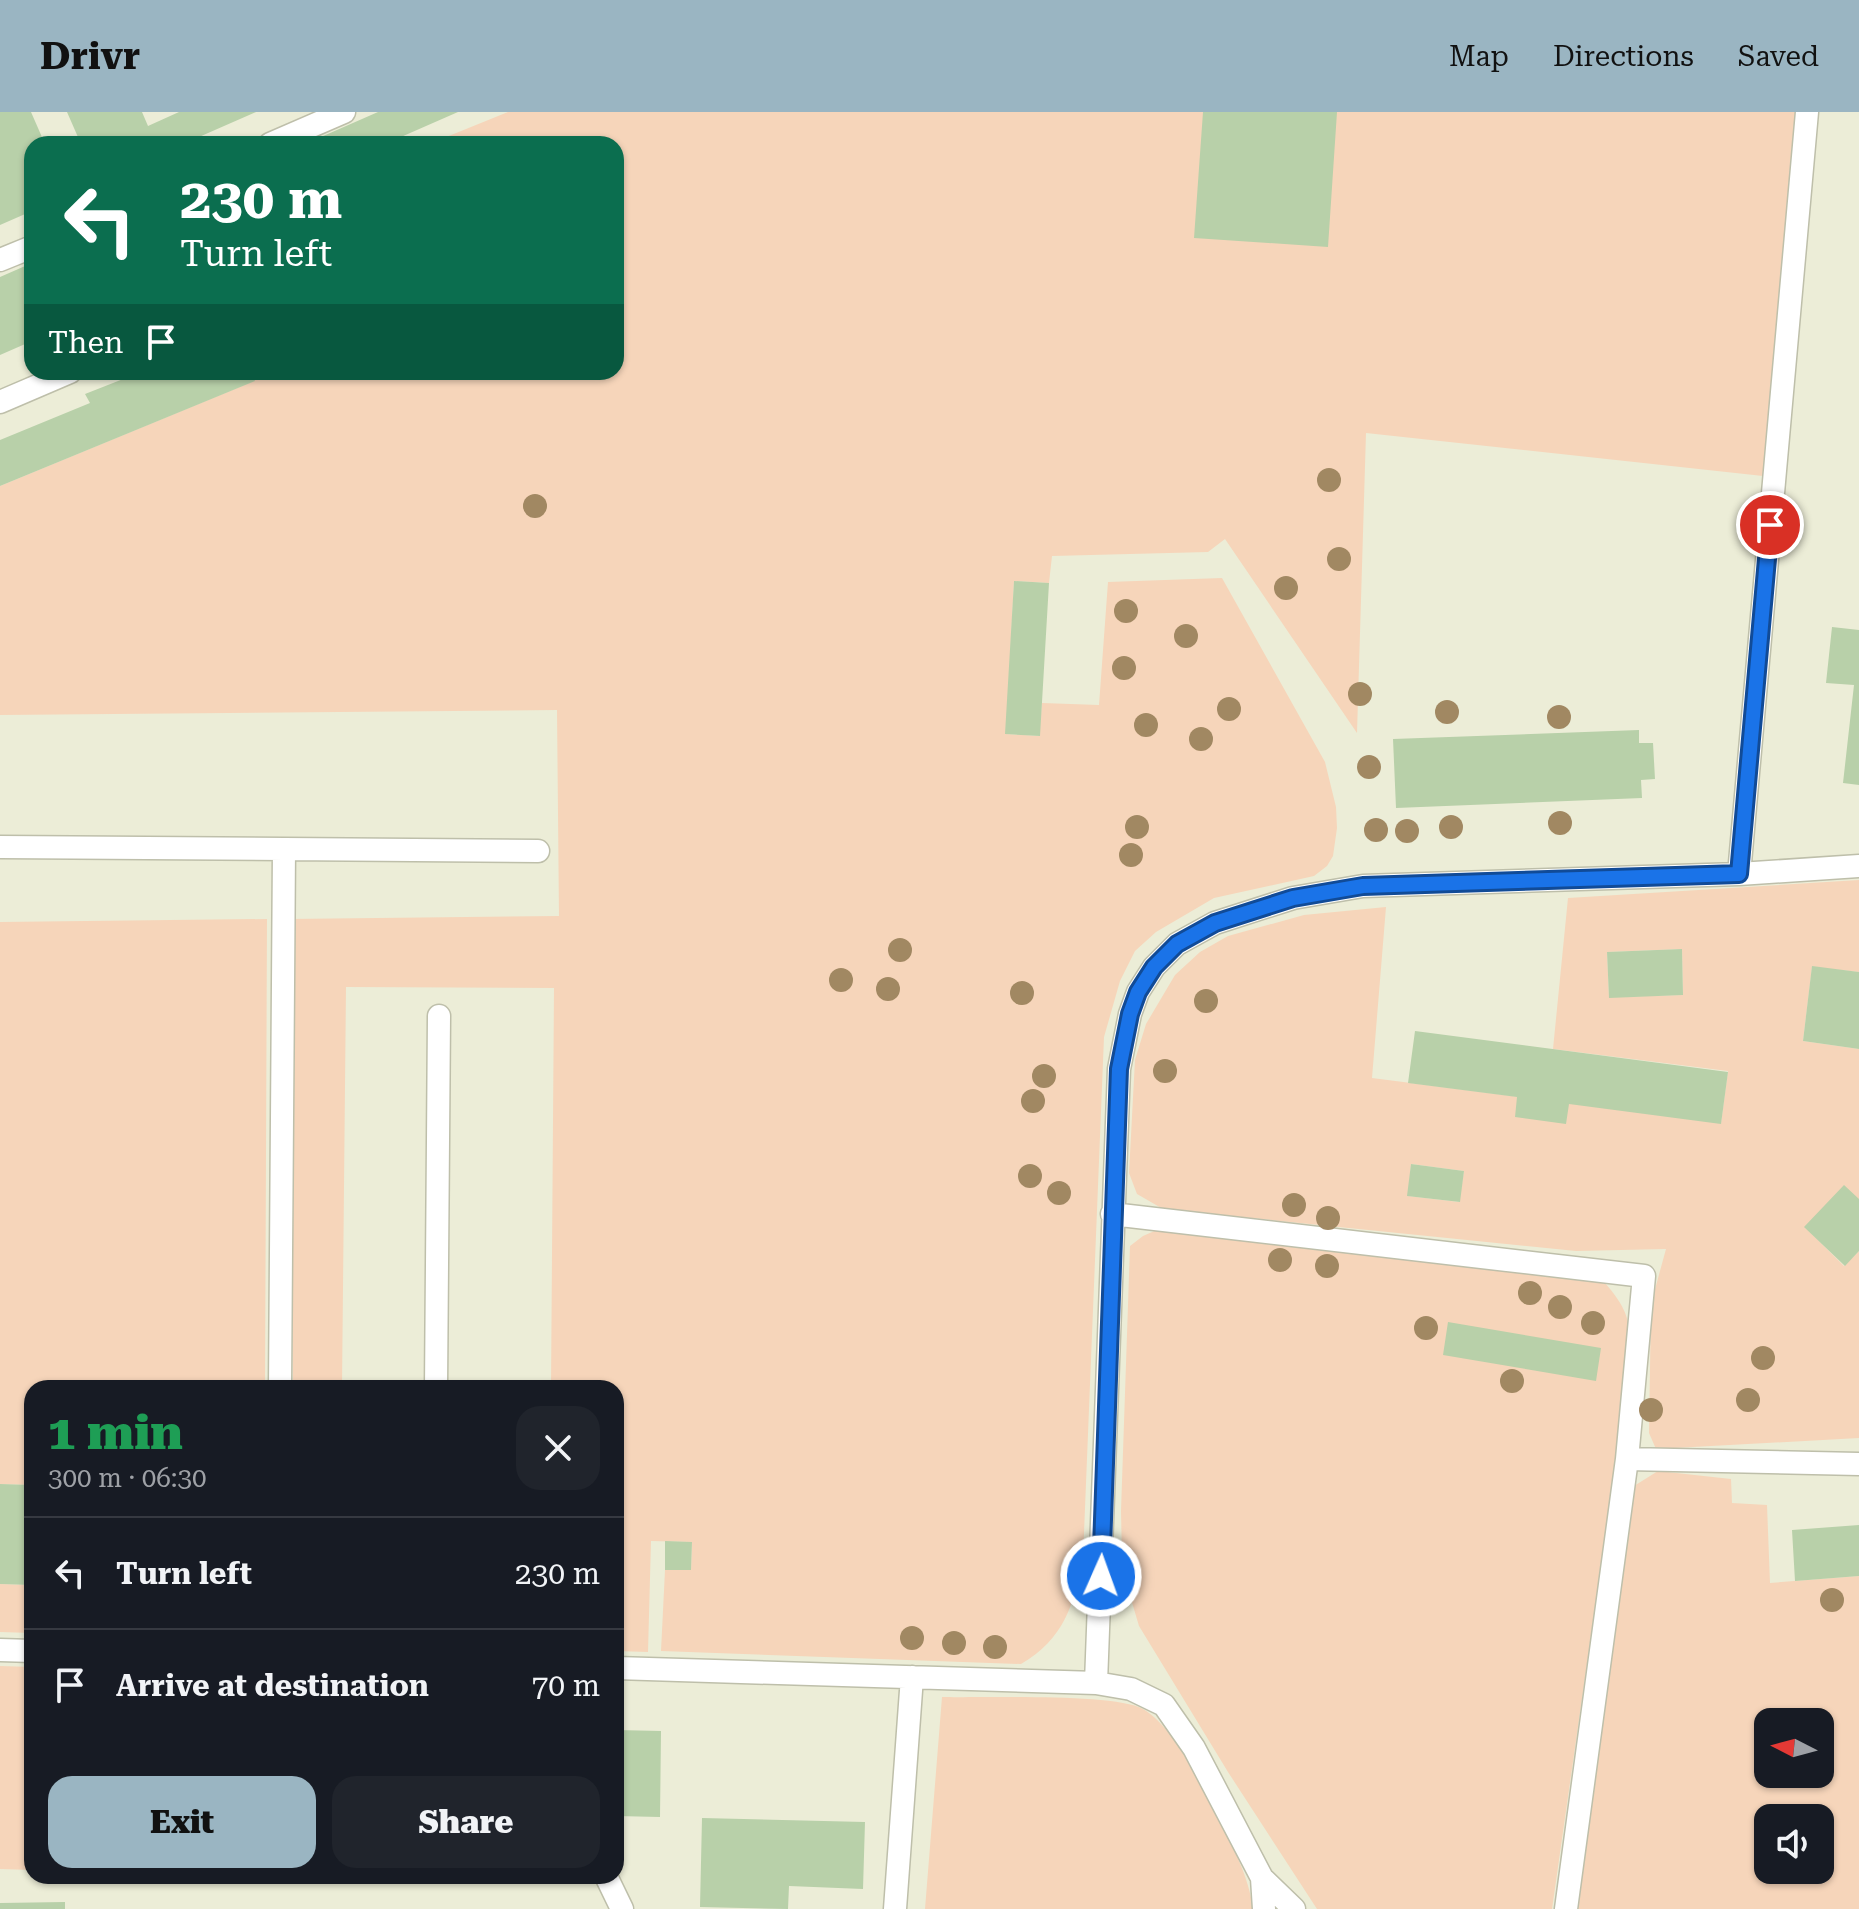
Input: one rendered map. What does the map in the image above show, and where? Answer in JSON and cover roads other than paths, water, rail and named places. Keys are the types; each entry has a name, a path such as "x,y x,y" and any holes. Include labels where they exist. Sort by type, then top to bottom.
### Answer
{"lane":[{"path":"288,136 344,112"},
{"path":"1739,874 1807,112"},
{"path":"0,260 24,250"},
{"path":"0,402 51,380"},
{"path":"0,847 538,851"},
{"path":"280,1380 284,849"},
{"path":"1096,1683 1119,1069 1130,1014 1138,992 1154,967 1177,944 1215,923 1293,898 1363,886 1739,874 1859,866"},
{"path":"436,1380 439,1016"},
{"path":"1112,1214 1644,1276 1627,1459 1566,1909"},
{"path":"1627,1459 1859,1464"},
{"path":"0,1650 24,1651"},
{"path":"624,1668 1096,1683 1131,1689 1164,1705 1194,1748 1262,1878 1294,1909"},
{"path":"895,1909 912,1677"},
{"path":"1262,1878 1264,1909"},
{"path":"610,1884 622,1909"}]}
